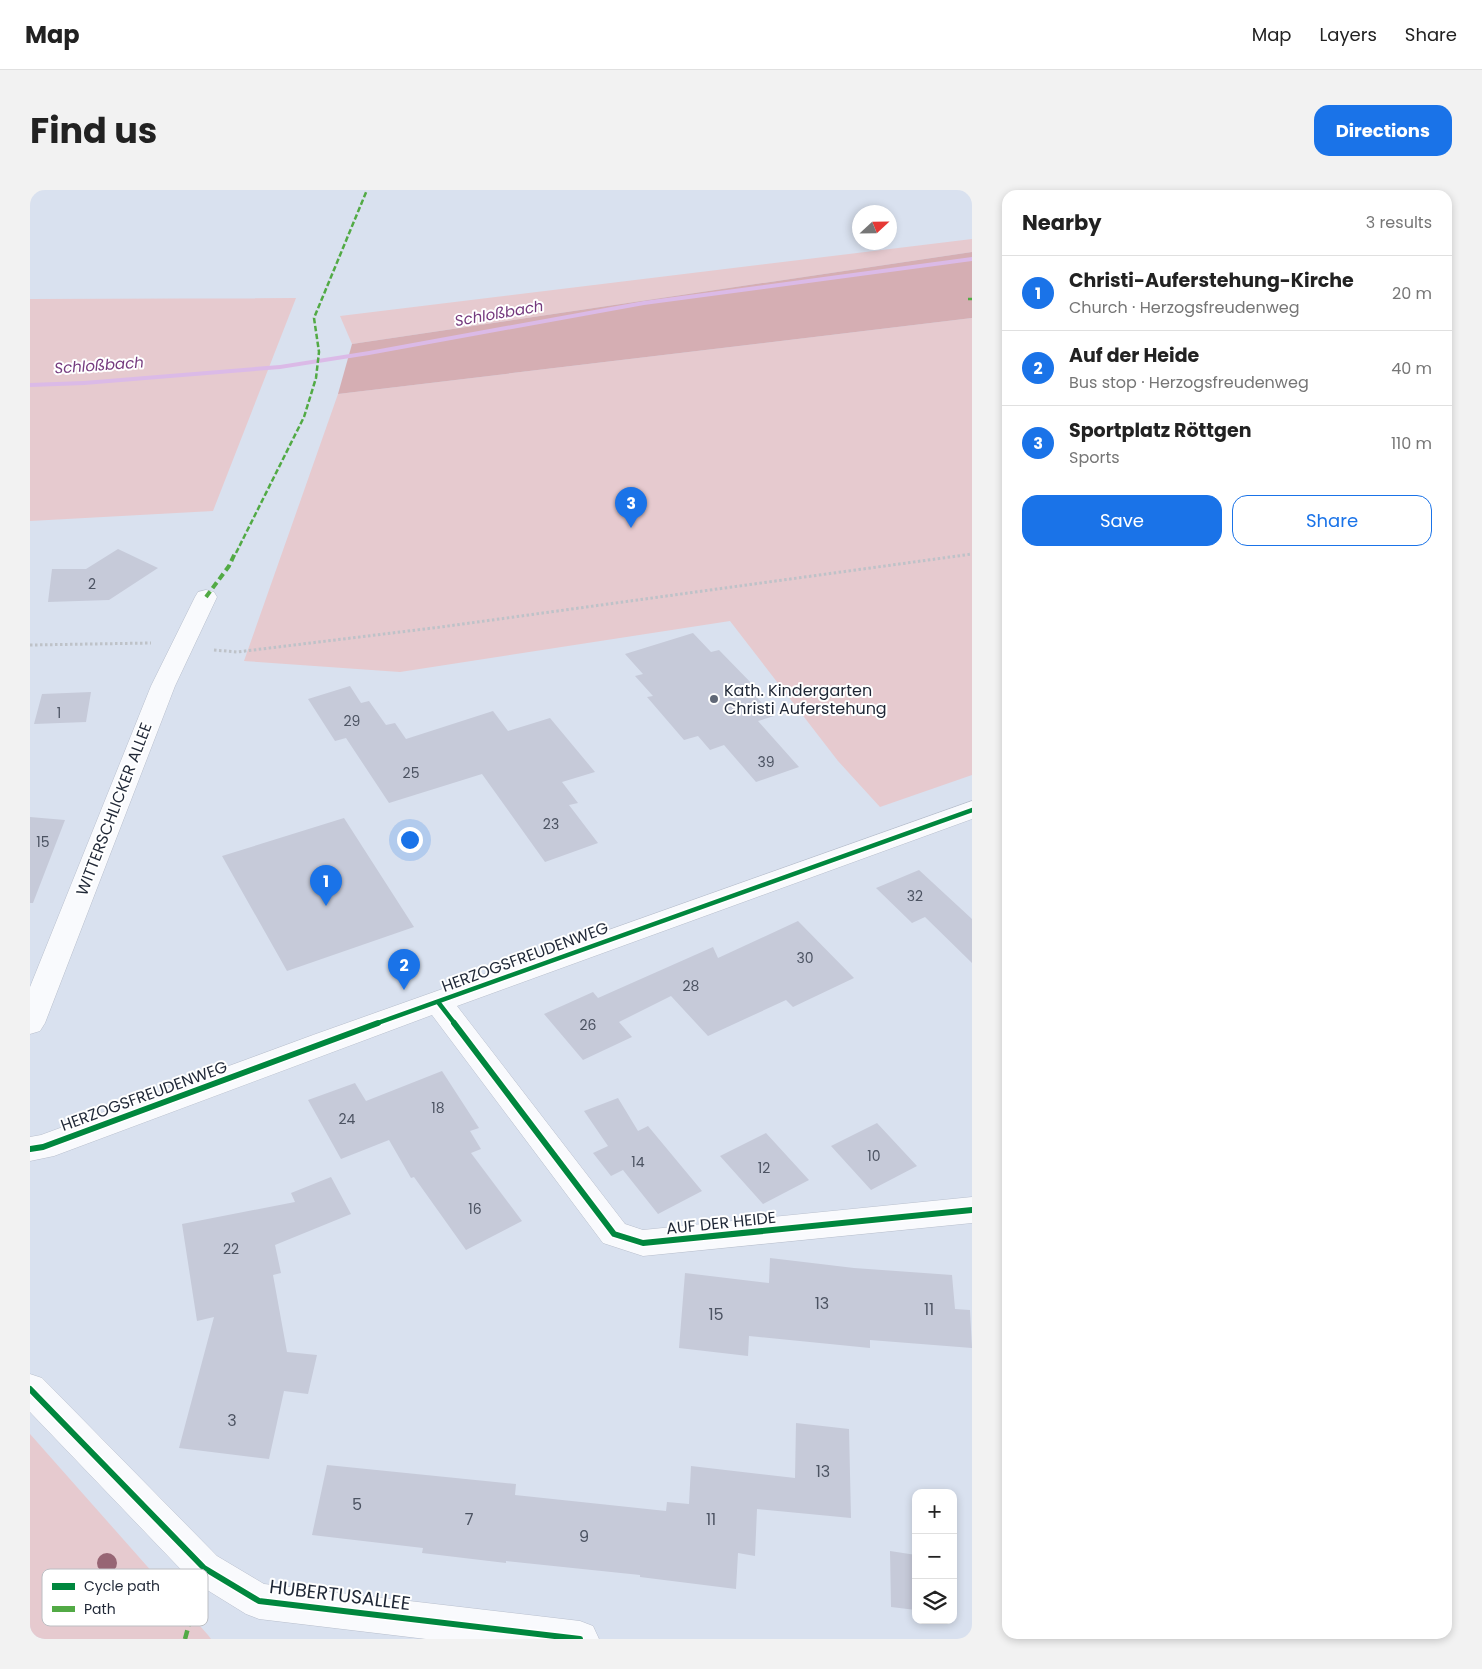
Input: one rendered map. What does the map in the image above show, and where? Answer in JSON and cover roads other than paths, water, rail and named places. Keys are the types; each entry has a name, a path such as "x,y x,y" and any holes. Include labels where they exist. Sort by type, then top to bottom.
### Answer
{"street":[{"name":"WITTERSCHLICKER ALLEE","path":"30,1024 163,686 206,597"},
{"name":"HERZOGSFREUDENWEG","path":"30,1149 43,1147 438,1002 972,810"},
{"name":"AUF DER HEIDE","path":"438,1002 614,1234 643,1243 972,1210"},
{"name":"HUBERTUSALLEE","path":"30,1389 206,1569"},
{"name":"HUBERTUSALLEE","path":"208,1570 259,1600 580,1639"}],"waterway":[{"name":"Schloßbach","path":"30,385 84,383 280,367 369,353 644,303 972,259"}],"place":[{"name":"Sportplatz Röttgen","path":"631,528"},
{"name":"Kath. Kindergarten Christi Auferstehung","path":"714,699"},
{"name":"Christi-Auferstehung-Kirche","path":"326,906"},
{"name":"Auf der Heide","path":"404,990"}]}
